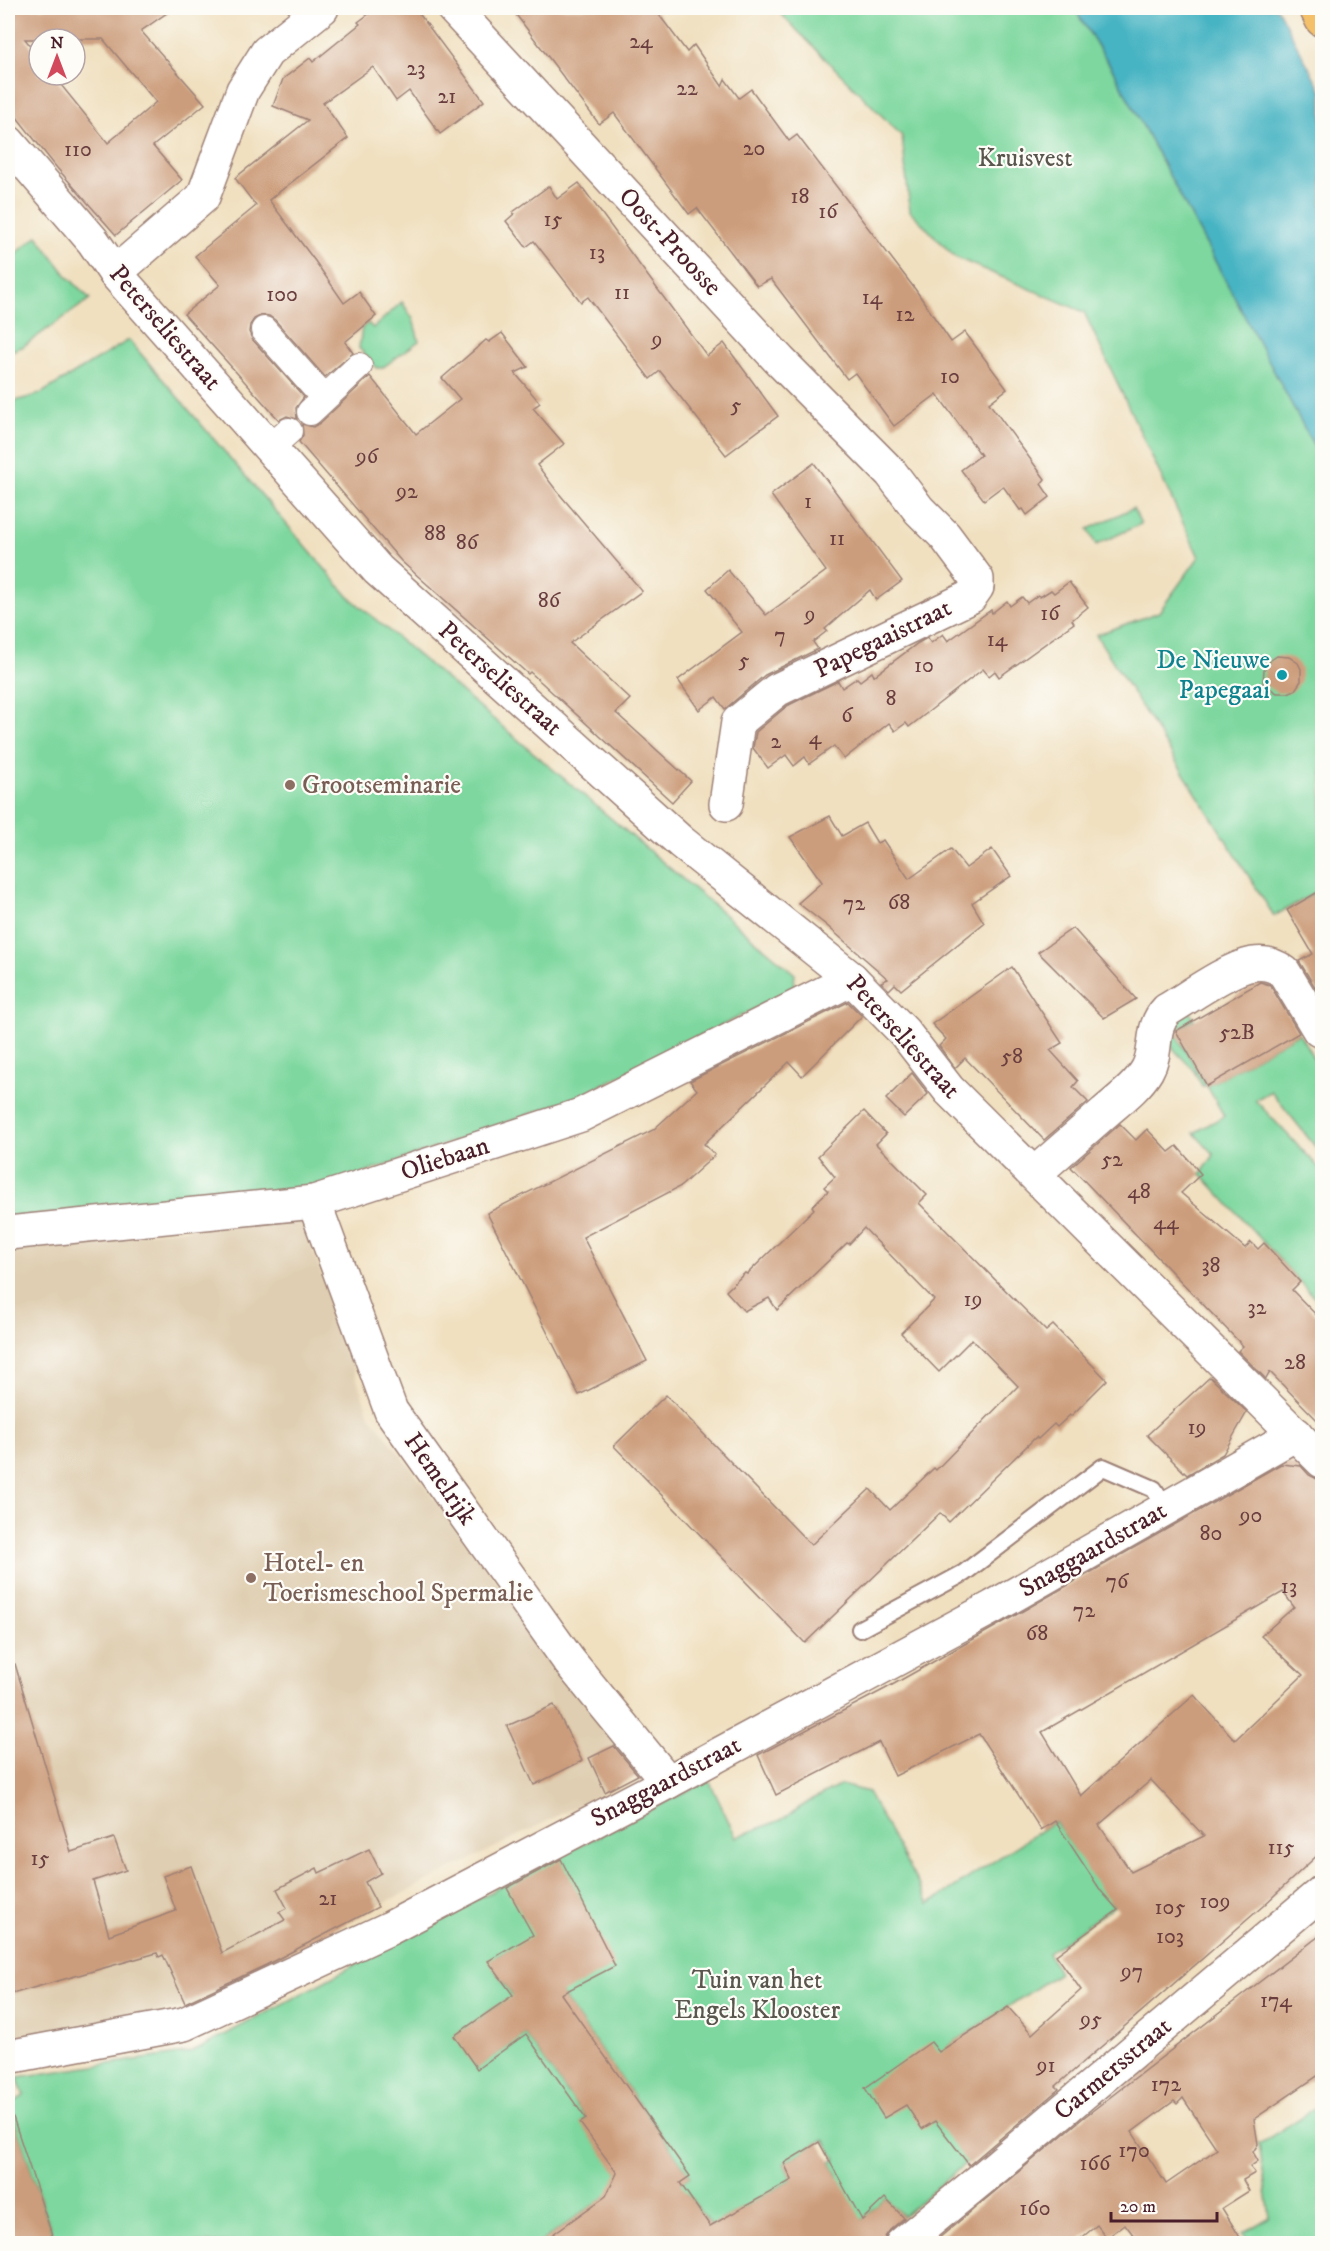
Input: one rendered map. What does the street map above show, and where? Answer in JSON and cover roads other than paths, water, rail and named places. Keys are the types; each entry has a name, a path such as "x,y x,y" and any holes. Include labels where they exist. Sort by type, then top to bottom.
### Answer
{"main road":[{"path":"1316,8 1323,20"}],"street":[{"path":"116,273 203,196 243,90 267,52 322,8"},
{"name":"Oost-Proosse","path":"453,8 780,362 891,473"},
{"name":"Peterseliestraat","path":"8,142 93,241 116,273 279,440 378,570 681,842 852,979 904,1032 949,1090 1323,1461"},
{"path":"264,330 317,405 358,366"},
{"name":"Papegaaistraat","path":"726,804 738,722 777,690 970,597 977,587 977,579 945,536 920,510 891,473"},
{"path":"1034,1174 1133,1088 1147,1071 1154,1052 1155,1029 1167,1010 1237,969 1252,964 1277,966 1284,972 1319,1030"},
{"name":"Oliebaan","path":"8,1233 314,1202 581,1115 852,979"},
{"name":"Hemelrijk","path":"314,1202 392,1411 569,1661 668,1782"},
{"name":"Snaggaardstraat","path":"8,2058 184,2024 390,1928 668,1782 982,1612 1296,1434"},
{"name":"Carmersstraat","path":"902,2244 1323,1892"}],"lane":[{"path":"860,1629 964,1573 1103,1467 1154,1489 1166,1508"}],"water":[{"path":"1074,8 1277,8 1322,92 1322,461 1113,70"}],"place":[{"name":"De Nieuwe Papegaai","path":"1282,675"},
{"name":"Grootseminarie","path":"290,785"},
{"name":"Hotel- en Toerismeschool Spermalie","path":"251,1578"}],"park label":[{"name":"Kruisvest","path":"1025,158"},
{"name":"Tuin van het Engels Klooster","path":"757,1995"}]}
